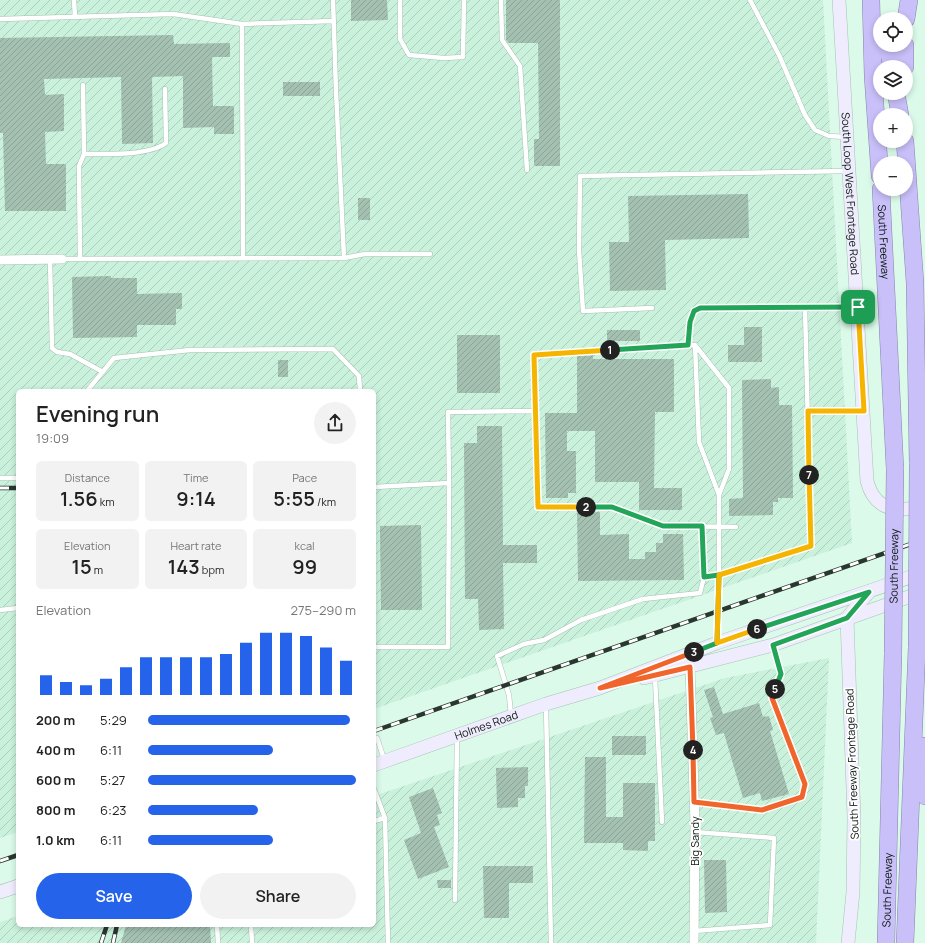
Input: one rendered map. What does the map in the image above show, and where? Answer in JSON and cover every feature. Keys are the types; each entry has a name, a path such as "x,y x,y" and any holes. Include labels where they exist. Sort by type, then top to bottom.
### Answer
{"highway":[{"path":"872,0 877,12"},
{"path":"872,0 873,76 879,156"},
{"path":"907,12 909,0"},
{"path":"905,943 916,646 918,464 915,283 906,149"},
{"name":"South Freeway","path":"881,196 895,470 893,653 886,943"},
{"path":"916,646 925,796"},
{"path":"881,943 886,907"}],"main road":[{"name":"South Loop West Frontage Road","path":"839,0 867,481 872,494 886,507 894,510 908,510 925,505"},
{"name":"Holmes Road","path":"600,688 717,643 925,572"},
{"name":"Holmes Road","path":"379,763 546,704 600,688 655,676 773,645 925,591"},
{"path":"847,618 869,592"},
{"name":"South Freeway Frontage Road","path":"847,618 854,818 853,892 848,943"},
{"path":"0,892 16,887"}],"street":[{"path":"0,260 62,259"},
{"name":"Big Sandy","path":"690,667 695,832 694,943"}],"lane":[{"path":"74,0 74,17"},
{"path":"334,0 336,91 344,258"},
{"path":"400,0 400,39 409,55 444,58 463,56 464,0"},
{"path":"501,0 502,40 520,66 527,170"},
{"path":"750,0 779,55 805,115 815,130 829,136 848,136"},
{"path":"0,19 173,14 242,24 334,21"},
{"path":"242,24 243,258"},
{"path":"80,259 79,166 84,154 83,85"},
{"path":"84,154 120,154 161,147 166,143 165,89"},
{"path":"652,308 583,310 579,250 580,176 850,171"},
{"path":"62,259 344,258 365,254 430,254"},
{"path":"50,260 52,348 57,352 70,354 103,372"},
{"path":"688,345 690,322 694,311 700,308 858,307"},
{"path":"704,577 719,575 811,546 805,308"},
{"path":"695,345 534,355 538,507 612,507 663,526 736,527"},
{"path":"695,345 699,442 719,495"},
{"path":"695,345 728,388 728,469 719,495 717,643"},
{"path":"89,389 114,358 190,350 333,349 360,376 360,389"},
{"path":"376,647 448,647 450,483 448,412 536,411"},
{"path":"808,411 864,411"},
{"path":"0,478 16,478"},
{"path":"376,487 450,483"},
{"path":"512,716 509,695 497,656 524,644 544,640 581,620 643,599 700,593 704,577 702,526"},
{"path":"0,610 16,608"},
{"path":"694,802 762,810 802,797 805,784 772,698 781,674 773,645"},
{"path":"655,676 662,822"},
{"path":"546,704 551,943"},
{"path":"455,900 457,735"},
{"path":"377,738 379,763"},
{"path":"376,794 385,818 388,943"},
{"path":"376,820 385,818"},
{"path":"694,931 770,925 774,838 695,832"},
{"path":"218,927 218,943"},
{"path":"251,927 252,943"}],"shaded area":[{"path":"0,0 823,0 852,543 376,708 376,389 16,389 16,833 0,838"},
{"path":"829,658 816,943 0,943 0,922 16,917 16,927 376,927 376,795 725,678"}],"building":[{"path":"351,0 387,0 388,20 351,21"},
{"path":"506,0 560,0 560,166 534,166 534,139 539,139 538,43 509,43 506,40"},
{"path":"173,35 174,44 230,43 230,57 212,57 213,106 234,106 234,134 214,134 214,127 183,128 183,76 152,77 153,143 122,144 121,77 44,79 45,95 64,94 64,131 45,132 46,164 66,164 66,211 5,211 3,133 0,133 0,38"},
{"path":"283,82 320,82 320,96 283,96"},
{"path":"748,194 749,238 665,240 666,290 610,291 609,242 629,242 628,196"},
{"path":"358,198 370,198 370,220 358,220"},
{"path":"111,276 111,278 137,278 137,294 182,293 182,309 176,309 176,325 137,325 137,337 73,338 72,277"},
{"path":"744,327 762,327 762,362 728,362 728,345 744,345"},
{"path":"607,330 640,330 640,341 607,341"},
{"path":"457,335 500,335 500,393 457,393"},
{"path":"593,355 593,359 674,359 674,412 655,412 654,488 682,488 682,510 639,510 639,482 595,482 595,431 567,431 567,451 576,451 576,493 568,493 568,498 546,498 545,413 577,413 577,356"},
{"path":"278,360 288,360 288,377 278,377"},
{"path":"771,379 771,388 779,387 779,405 792,405 793,498 778,498 778,502 773,502 773,515 729,516 729,499 743,498 742,380"},
{"path":"477,426 502,426 503,545 537,545 537,563 503,563 504,629 479,630 478,599 465,599 464,443 477,443"},
{"path":"600,512 600,535 629,534 629,559 645,559 645,552 656,552 656,543 663,543 663,534 683,534 684,580 578,581 577,513"},
{"path":"421,525 422,610 381,610 380,526"},
{"path":"714,687 723,714 759,703 763,717 769,716 773,730 770,731 789,794 762,801 760,793 743,798 724,733 716,735 710,718 713,717 704,690"},
{"path":"612,736 646,736 646,755 612,755"},
{"path":"585,757 606,757 606,817 623,817 623,783 655,783 655,841 648,841 648,851 623,850 623,843 584,843"},
{"path":"528,767 528,786 525,786 525,798 518,798 518,807 497,808 496,768"},
{"path":"433,788 442,813 437,815 440,825 434,827 449,867 418,879 404,840 421,833 409,797"},
{"path":"704,860 726,860 727,912 705,913"},
{"path":"483,866 533,866 533,883 509,883 509,918 484,918"},
{"path":"437,880 451,880 451,888 438,888"},
{"path":"125,927 210,927 211,943 121,943"}],"railway":[{"path":"0,488 16,488"},
{"path":"376,730 925,539"},
{"path":"0,861 16,856"},
{"path":"101,943 106,927"},
{"path":"113,943 117,927"}],"route":[{"path":"858,307 700,308 694,311 690,322 688,345 534,355 538,507 612,507 663,526 702,526 704,577 719,575 717,643 600,688 690,667 694,802 762,810 802,797 805,784 772,698 781,674 773,645 847,618 869,592 717,643 719,610 719,575 811,546 808,411 864,411 858,307"}]}
